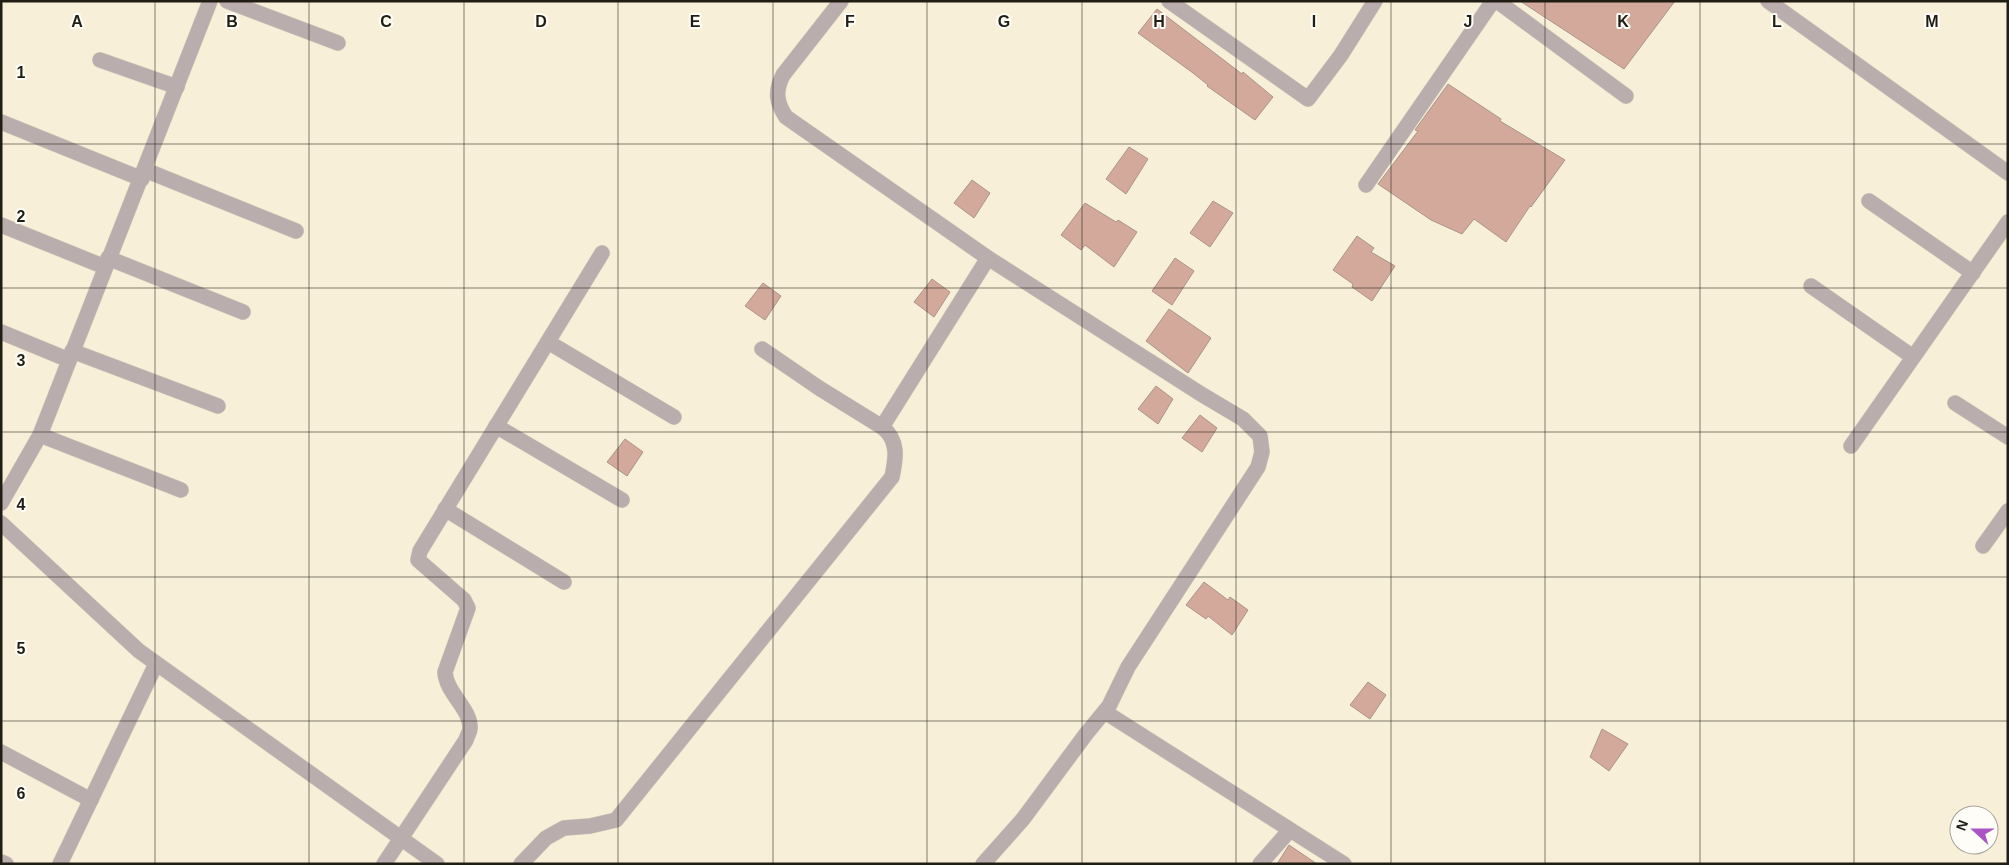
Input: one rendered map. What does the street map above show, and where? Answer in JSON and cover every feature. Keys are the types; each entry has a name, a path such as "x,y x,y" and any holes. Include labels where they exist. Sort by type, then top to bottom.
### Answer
{"street":[{"path":"1,503 40,435 106,262 144,174 210,1"},
{"path":"227,1 260,7 338,43"},
{"path":"841,1 783,75 777,87 777,98 786,117 988,258 1243,419 1260,436 1262,452 1258,468 1128,667 1110,706 1022,819 983,864"},
{"path":"1169,1 1308,99 1341,55 1375,1"},
{"path":"1366,185 1493,1"},
{"path":"1497,1 1626,96"},
{"path":"1768,1 2008,173"},
{"path":"100,60 177,88"},
{"path":"1,122 296,231"},
{"path":"1869,200 1973,273"},
{"path":"1851,446 2008,222"},
{"path":"1,225 243,312"},
{"path":"384,864 466,740 470,729 468,718 445,681 445,672 468,608 464,600 418,560 420,551 602,253"},
{"path":"882,427 988,258"},
{"path":"1811,286 1913,357"},
{"path":"1,332 218,406"},
{"path":"548,342 674,416"},
{"path":"521,864 546,838 564,828 590,826 616,820 892,477 896,461 895,444 890,433 762,349"},
{"path":"1955,403 2008,438"},
{"path":"496,426 622,500"},
{"path":"40,435 182,490"},
{"path":"445,509 564,582"},
{"path":"1984,546 2008,512"},
{"path":"1,523 139,651 437,864"},
{"path":"60,864 156,664"},
{"path":"1105,712 1344,864"},
{"path":"1,752 91,800"},
{"path":"1260,864 1290,830"},
{"path":"1,862 6,864"}],"building":[{"path":"1520,1 1675,1 1624,69"},
{"path":"1157,9 1242,74 1243,72 1273,97 1255,120 1138,33"},
{"path":"1448,84 1501,119 1500,121 1565,160 1530,206 1506,242 1474,219 1462,234 1431,220 1378,184 1418,131 1415,130"},
{"path":"1129,147 1148,159 1126,194 1106,179"},
{"path":"972,180 990,193 974,218 954,203"},
{"path":"1213,201 1233,213 1210,247 1190,233"},
{"path":"1085,203 1137,232 1114,267 1085,245 1081,250 1061,235"},
{"path":"1357,236 1374,248 1371,252 1395,266 1372,301 1333,270"},
{"path":"1175,258 1194,271 1172,305 1152,291"},
{"path":"932,279 950,292 934,317 914,302"},
{"path":"763,283 781,296 765,320 745,306"},
{"path":"1169,309 1211,338 1188,373 1146,341"},
{"path":"1156,386 1173,399 1158,424 1138,409"},
{"path":"1200,415 1217,428 1202,452 1182,438"},
{"path":"625,439 643,452 627,476 607,462"},
{"path":"1204,582 1228,600 1230,597 1248,610 1232,635 1208,616 1206,619 1186,605"},
{"path":"1368,682 1386,695 1370,719 1350,705"},
{"path":"1602,729 1628,744 1609,771 1590,757"},
{"path":"1289,845 1317,864 1277,864"}]}
